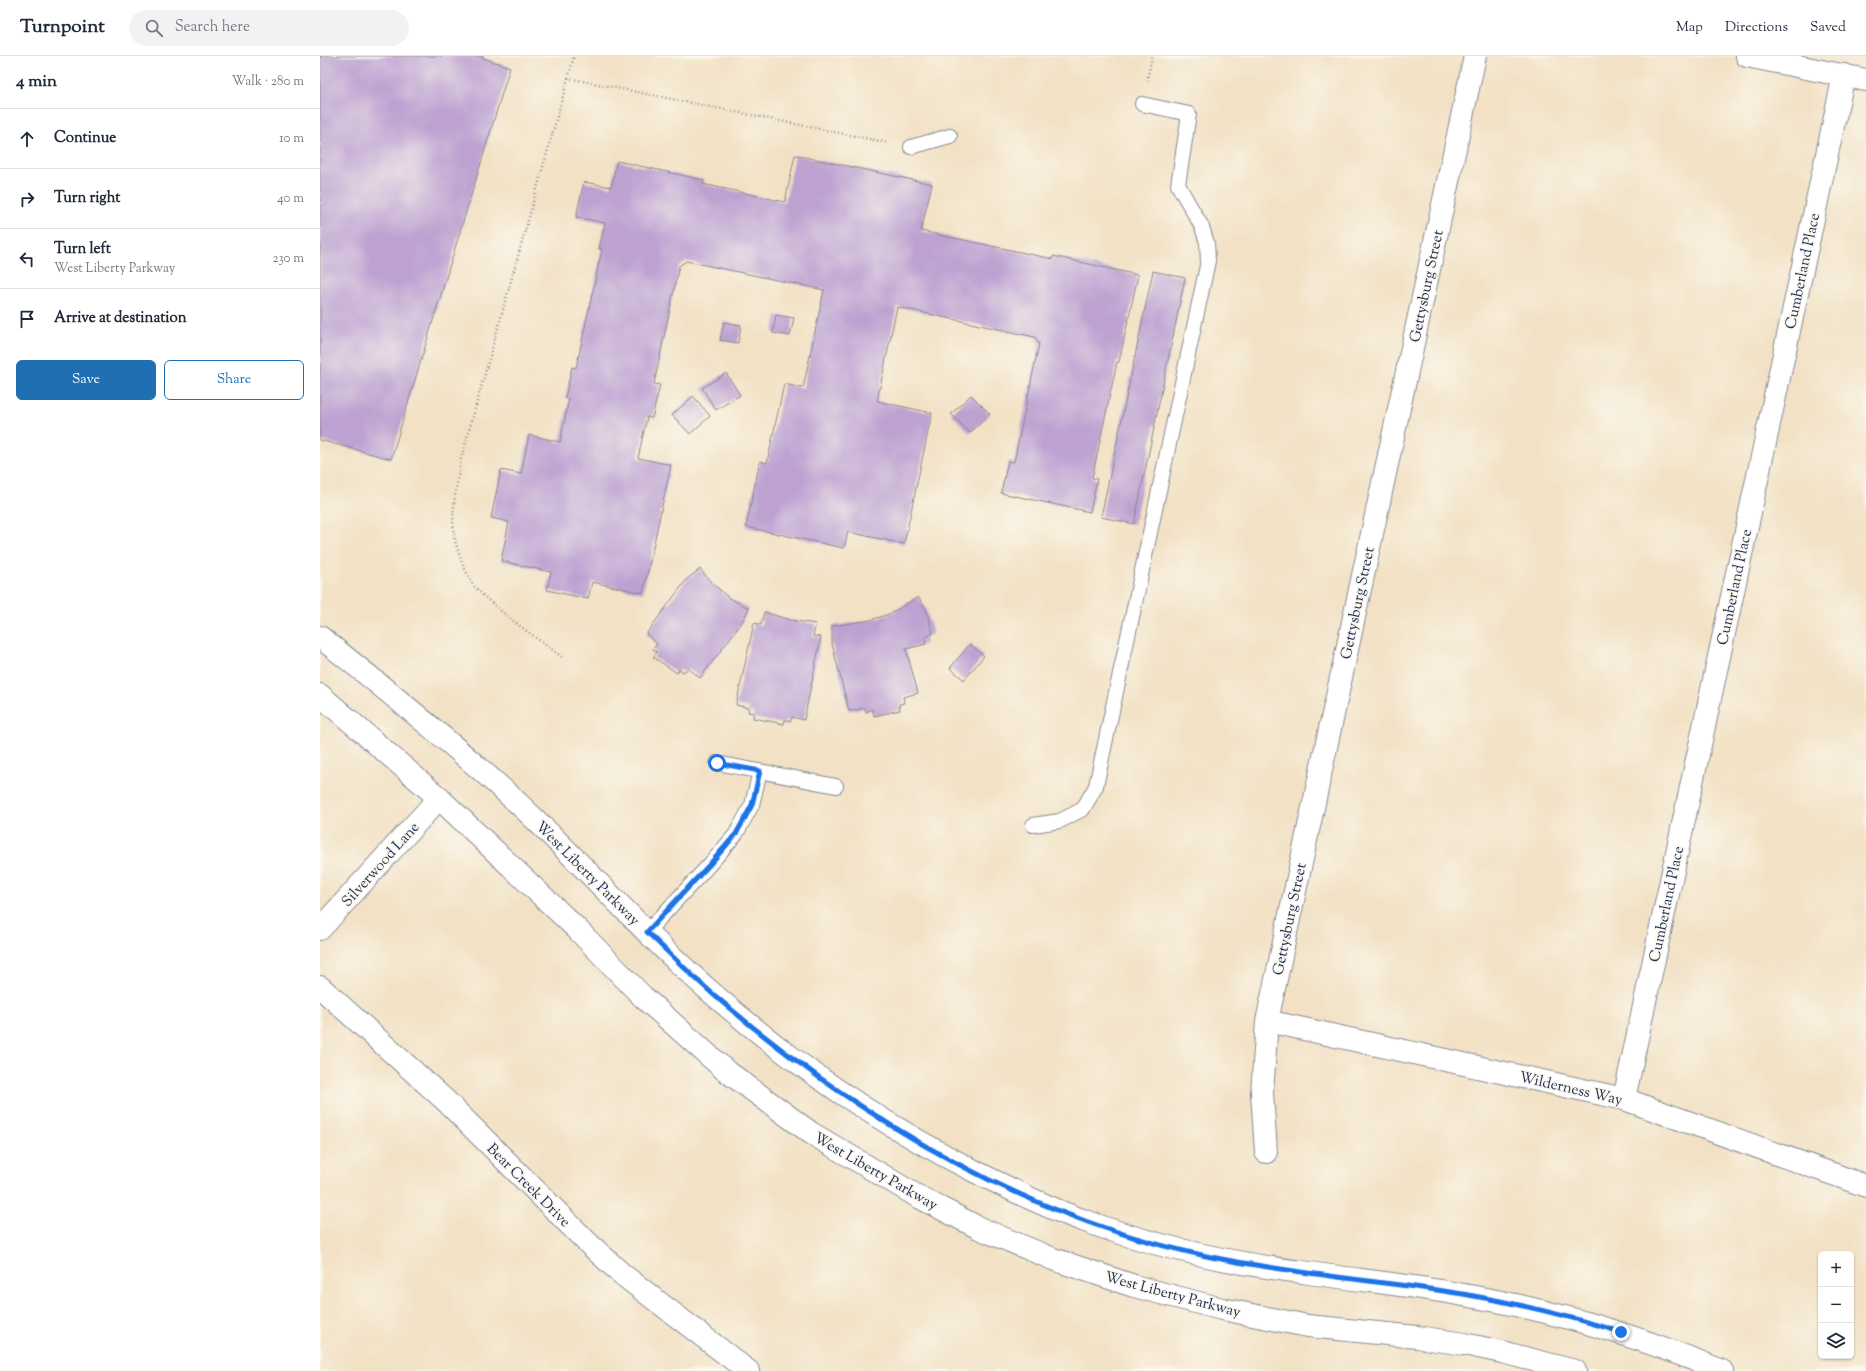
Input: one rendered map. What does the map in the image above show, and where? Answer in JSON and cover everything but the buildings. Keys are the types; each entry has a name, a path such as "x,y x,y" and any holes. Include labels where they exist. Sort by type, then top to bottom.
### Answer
{"street":[{"name":"Gettysburg Street","path":"1266,1152 1262,1093 1267,1021 1475,56"},
{"path":"1747,56 1866,80"},
{"name":"Cumberland Place","path":"1624,1100 1844,75"},
{"name":"West Liberty Parkway","path":"320,637 403,703 522,807 647,932 711,993 768,1040 837,1091 932,1150 1004,1186 1086,1222 1169,1248 1211,1257 1301,1272 1464,1294 1548,1311 1621,1332 1722,1371"},
{"name":"West Liberty Parkway","path":"320,695 439,798 577,929 643,997 724,1070 768,1103 818,1137 917,1196 978,1228 1053,1259 1126,1284 1222,1309 1308,1326 1417,1337 1464,1344 1502,1352 1575,1371"},
{"name":"Silverwood Lane","path":"320,929 439,798"},
{"name":"Bear Creek Drive","path":"320,987 446,1101 587,1242 623,1275 748,1371"},
{"name":"Wilderness Way","path":"1267,1021 1624,1100 1866,1186"}],"lane":[{"path":"1033,825 1060,822 1083,809 1096,786 1208,261 1207,243 1202,227 1178,185 1189,114 1142,104"},
{"path":"911,147 950,136"},
{"path":"717,763 836,786"},
{"path":"647,932 736,834 752,805 760,771"}],"path":[{"path":"562,657 517,623 475,587 463,562 454,535 454,504 461,459 574,56"},
{"path":"568,78 911,147"}],"route":[{"path":"717,763 760,771 752,805 736,834 647,932 711,993 762,1035 837,1091 885,1122 932,1150 1043,1204 1086,1222 1169,1248 1255,1265 1464,1294 1548,1311 1621,1332"}]}
